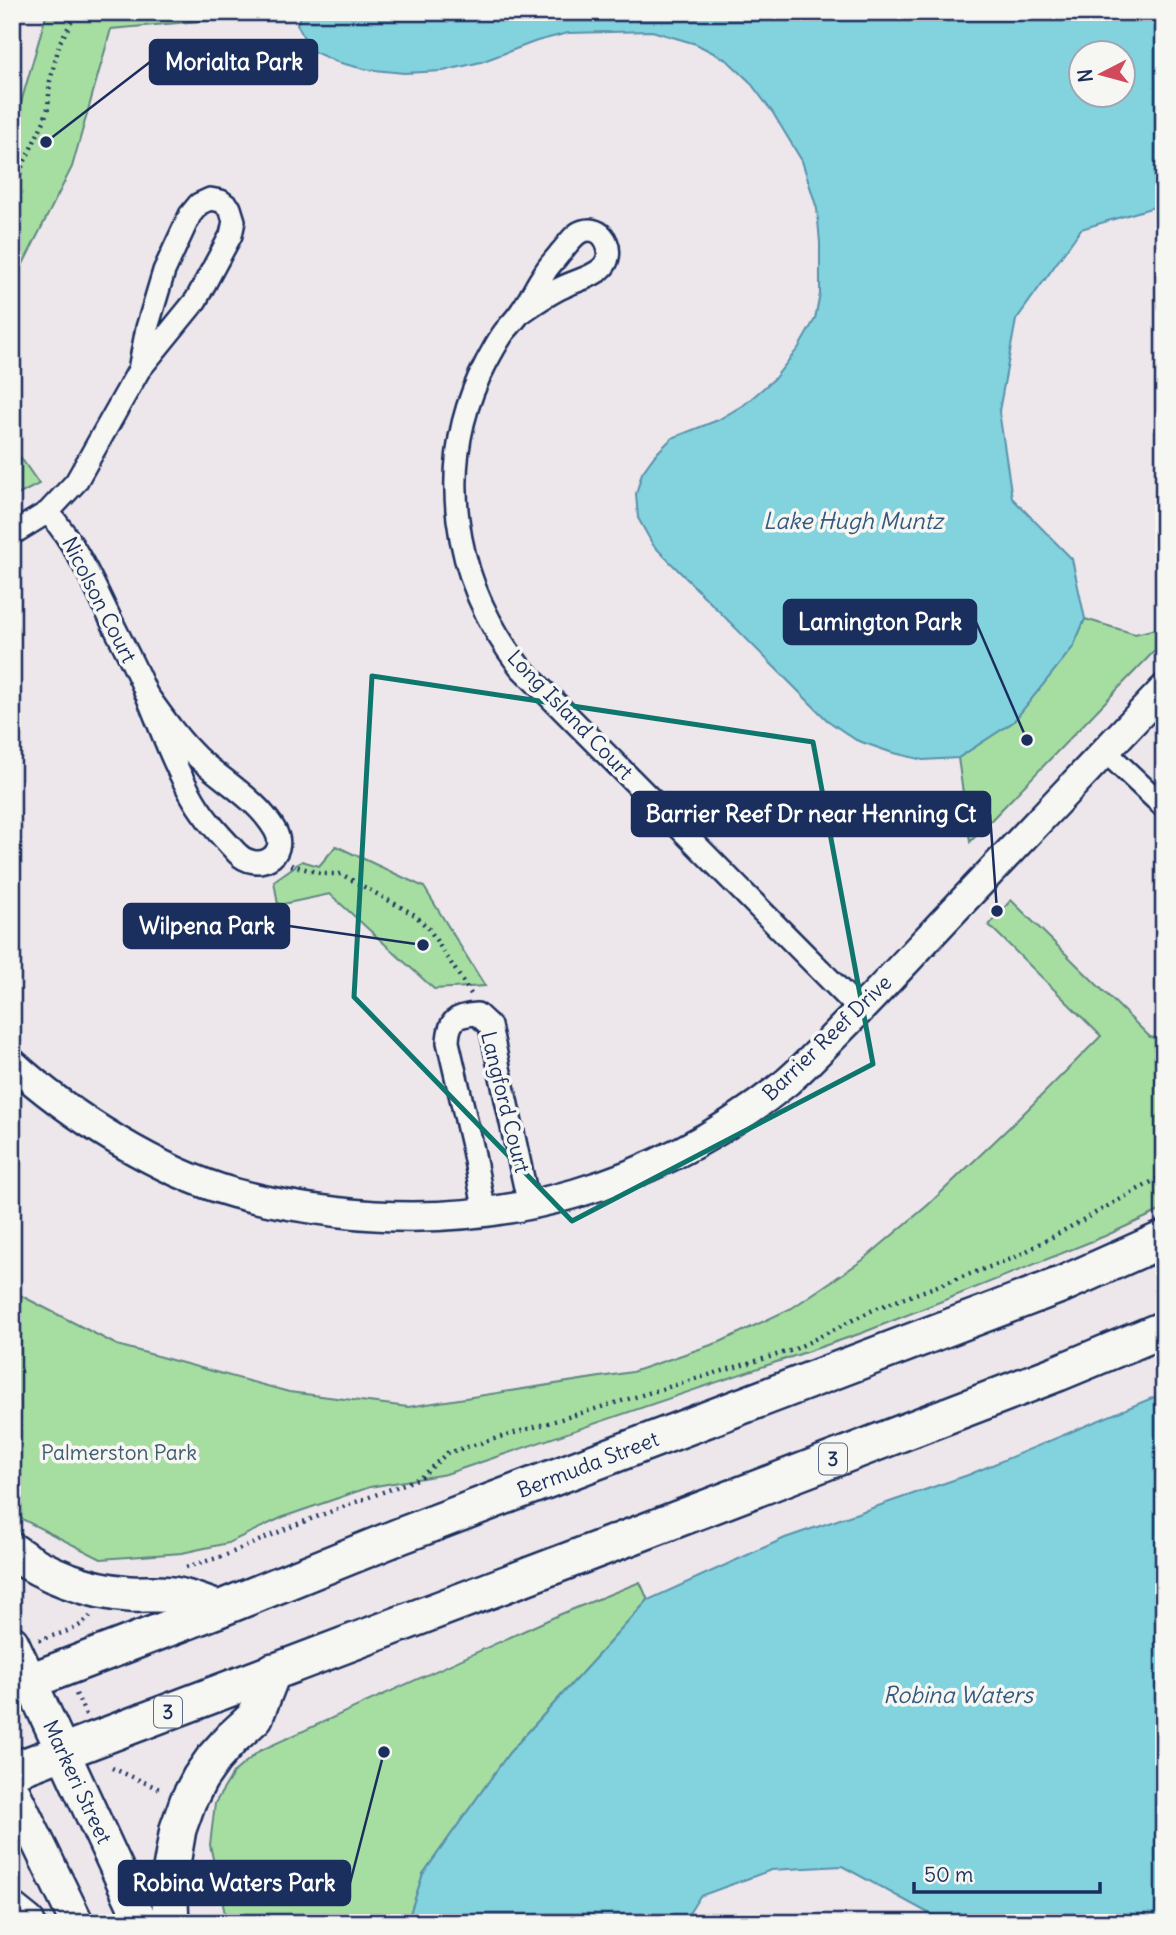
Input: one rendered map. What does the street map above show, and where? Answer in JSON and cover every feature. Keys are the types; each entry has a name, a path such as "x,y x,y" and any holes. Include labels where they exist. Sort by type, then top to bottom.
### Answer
{"main road":[{"name":"Bermuda Street","path":"21,1685 400,1536 1063,1284 1164,1239"},
{"name":"3","path":"12,1771 62,1752 104,1754 273,1671 1058,1373 1164,1329"},
{"path":"12,1551 46,1571 70,1581 111,1592 175,1595 219,1609"},
{"name":"Markeri Street","path":"23,1641 21,1685 62,1752 142,1923"},
{"path":"171,1923 169,1881 178,1829 188,1801 214,1758 255,1717 273,1671"},
{"path":"12,1789 77,1923"},
{"path":"12,1911 27,1923"}],"street":[{"path":"12,534 48,512 76,482 139,370 196,300 231,235 234,221 230,208 221,201 210,200 199,204 190,215 164,271 146,328 139,370"},
{"name":"Long Island Court","path":"522,312 504,332 486,364 472,396 461,435 456,502 461,541 470,577 484,611 502,644 520,667 860,1010"},
{"name":"Nicolson Court","path":"48,512 83,560 180,774 205,816 240,857 257,863 274,856 279,839 274,828 250,800 198,758 175,734 145,692"},
{"name":"Barrier Reef Drive","path":"12,1063 100,1130 190,1177 234,1193 309,1209 402,1217 485,1213 529,1206 575,1194 623,1178 677,1153 716,1132 790,1079 860,1010 1164,688"},
{"path":"1105,751 1164,807"},
{"name":"Langford Court","path":"485,1213 448,1042 449,1028 464,1014 477,1014 490,1026 529,1206"}],"path":[{"path":"12,201 22,167 48,108 50,80 60,42 77,12"},
{"path":"270,858 323,874 341,874 415,915 429,929 475,1002 477,1014"},
{"path":"186,1567 224,1556 295,1525 420,1478 447,1453 793,1350 877,1308 1014,1258 1164,1175"},
{"path":"23,1641 79,1626 89,1619 91,1614"},
{"path":"64,1668 104,1754 168,1792"}],"highlighted area":[{"path":"372,676 813,742 873,1064 572,1221 354,997"}],"green space":[{"path":"47,12 300,12 111,29 72,167 12,286 12,117 18,113"},
{"path":"12,457 15,461 21,458 39,484 12,498"},
{"path":"1085,619 1135,634 1164,627 1164,641 970,842 958,758 1013,722 1073,647"},
{"path":"336,846 424,887 485,986 434,989 330,894 278,905 274,881 302,861 319,866"},
{"name":"Palmerston Park","path":"1011,900 1150,1037 1164,1040 1164,1209 1105,1236 862,1333 446,1474 370,1487 283,1517 228,1543 182,1553 101,1559 12,1514 12,1291 117,1345 289,1392 408,1407 632,1372 720,1342 792,1308 863,1260 928,1205 1101,1036 989,925"},
{"path":"640,1582 648,1600 509,1753 423,1874 407,1923 227,1923 210,1845 215,1803 234,1772 259,1751 561,1614"}],"water":[{"name":"Lake Hugh Muntz","path":"302,12 1164,12 1164,204 1081,229 1016,320 999,411 1012,498 1072,559 1085,619 1073,647 1013,722 958,758 923,760 856,740 827,720 653,545 638,518 636,494 642,473 655,455 672,438 718,420 745,404 774,379 799,347 815,319 820,294 817,209 802,161 773,113 749,81 727,60 696,44 652,31 568,33 537,41 481,62 443,71 404,73 364,69 337,62 310,50 297,24"},
{"name":"Robina Waters","path":"1164,1393 1164,1923 938,1923 934,1916 842,1866 771,1870 700,1896 683,1923 407,1923 423,1874 509,1753 648,1600 785,1538 968,1475"}],"place":[{"name":"Morialta Park","path":"46,142"},
{"name":"Lamington Park","path":"1027,740"},
{"name":"Barrier Reef Dr near Henning Ct","path":"997,911"},
{"name":"Wilpena Park","path":"423,945"},
{"name":"Robina Waters Park","path":"384,1752"}]}
